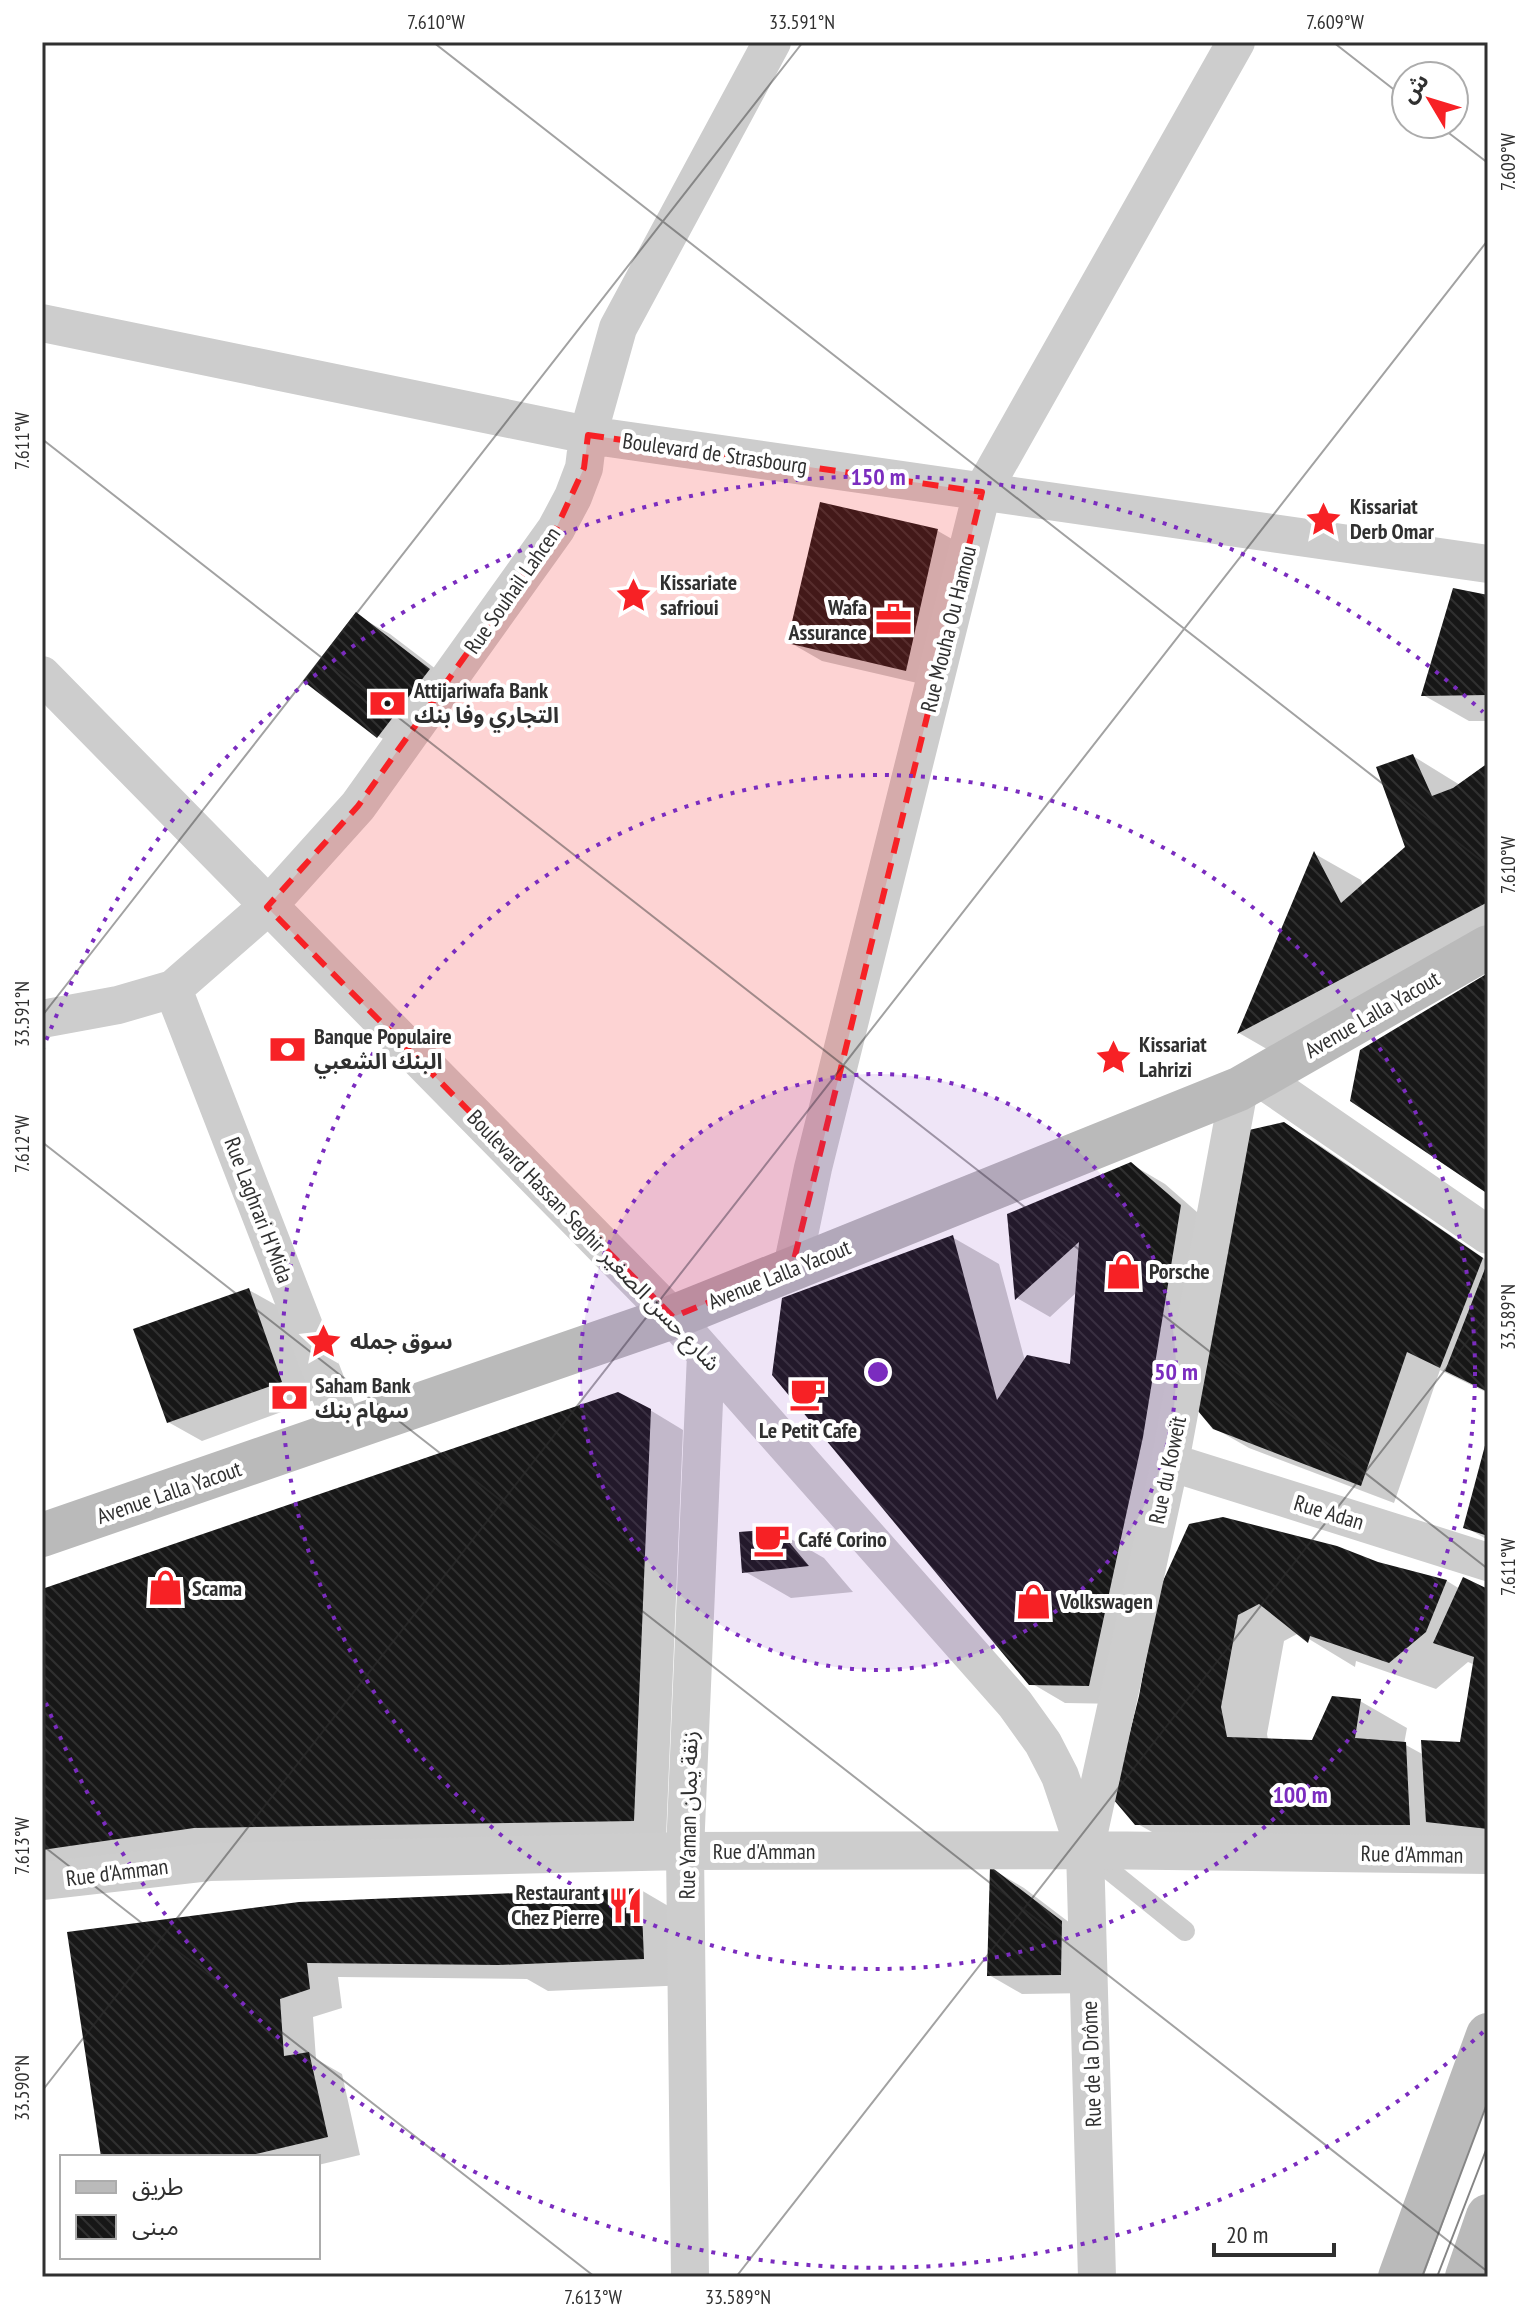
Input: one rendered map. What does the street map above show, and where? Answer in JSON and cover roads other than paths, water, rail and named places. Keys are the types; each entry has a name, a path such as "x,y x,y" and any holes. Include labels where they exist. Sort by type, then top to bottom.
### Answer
{"main road":[{"name":"Avenue Lalla Yacout","path":"42,1535 673,1317 1250,1083 1488,947"},
{"path":"1400,2277 1488,2035"},
{"path":"1467,2277 1488,2216"}],"street":[{"name":"Rue Souhail Lahcen","path":"42,1019 118,1005 173,989 267,907 358,806 556,529 584,468 588,435 618,328 772,42"},
{"name":"Rue Mouha Ou Hamou","path":"792,1268 813,1168 982,492 1236,42"},
{"name":"Boulevard de Strasbourg","path":"42,323 588,435 1488,564"},
{"name":"Boulevard Hassan Seghir شارع حسن الصغير","path":"42,675 706,1354 1015,1704 1043,1743 1060,1776 1085,1850"},
{"name":"Rue Laghrari H'Mida","path":"173,989 345,1432"},
{"path":"1250,1083 1488,1235"},
{"name":"Rue du Koweït","path":"1085,1850 1250,1083"},
{"name":"Rue Yaman زنقة يمان","path":"690,2277 685,1851 706,1354"},
{"name":"Rue Adan","path":"1170,1462 1488,1562"},
{"name":"Rue d'Amman","path":"42,1881 209,1862 685,1851 1085,1850 1488,1855"},
{"name":"Rue de la Drôme","path":"1085,1850 1097,2277"}],"lane":[{"path":"1085,1850 1185,1931"}],"tram line":[{"path":"1422,2277 1488,2101"},
{"path":"1437,2277 1488,2145"}],"place":[{"name":"Kissariat Derb Omar","path":"1324,519"},
{"name":"Kissariate safrioui","path":"634,595"},
{"name":"Wafa Assurance","path":"893,620"},
{"name":"Attijariwafa Bank التجاري وفا بنك","path":"388,703"},
{"name":"Banque Populaire البنك الشعبي","path":"288,1049"},
{"name":"Kissariat Lahrizi","path":"1113,1057"},
{"name":"Porsche","path":"1123,1271"},
{"name":"سوق جمله","path":"324,1341"},
{"name":"Le Petit Cafe","path":"808,1394"},
{"name":"Saham Bank سهام بنك","path":"289,1398"},
{"name":"Café Corino","path":"772,1539"},
{"name":"Scama","path":"166,1588"},
{"name":"Volkswagen","path":"1034,1601"},
{"name":"Restaurant Chez Pierre","path":"626,1905"}]}
